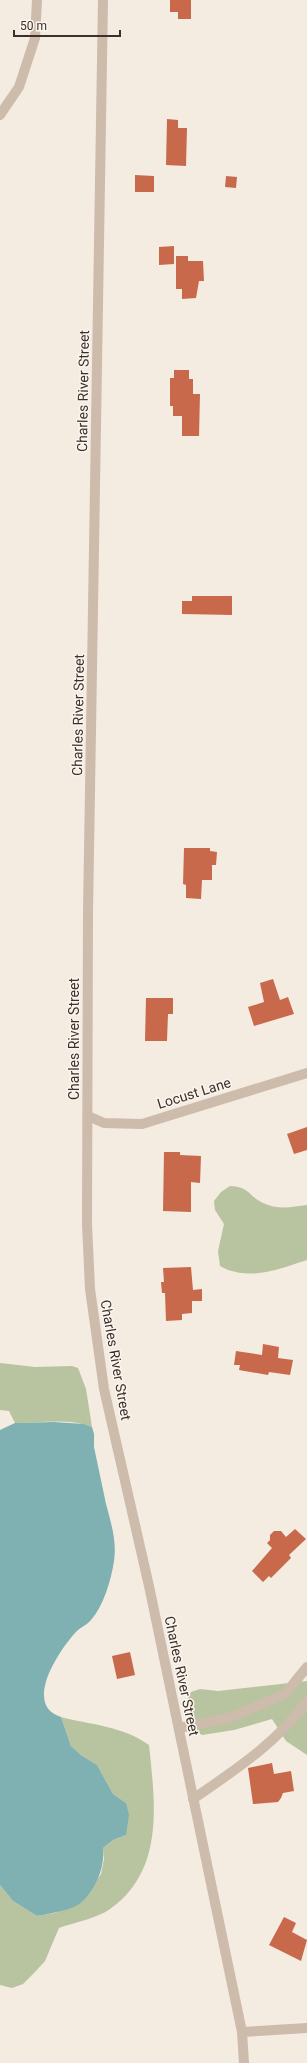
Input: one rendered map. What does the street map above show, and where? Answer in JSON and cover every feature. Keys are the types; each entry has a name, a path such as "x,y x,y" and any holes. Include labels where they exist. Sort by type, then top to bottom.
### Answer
{"street":[{"path":"0,115 19,87 35,38 37,0"},
{"name":"Charles River Street","path":"103,0 88,912 88,1231 90,1289 94,1328 106,1398 128,1487 179,1728 242,2032 244,2063"},
{"name":"Locust Lane","path":"88,1116 104,1123 142,1124 307,1072"},
{"path":"179,1728 229,1718 285,1694 307,1666"},
{"path":"193,1799 250,1760 292,1722 307,1701"},
{"path":"242,2032 307,2028"}],"green space":[{"path":"230,1186 241,1188 263,1203 274,1207 296,1207 307,1205 307,1260 275,1270 252,1274 231,1271 220,1266 218,1251 224,1224 215,1210 214,1201 221,1192"},
{"path":"0,1363 35,1367 72,1366 78,1368 86,1389 92,1427 83,1424 64,1422 15,1423 9,1411 0,1410"},
{"path":"307,1681 307,1755 286,1741 272,1719 234,1730 202,1735 193,1730 187,1700 191,1692 200,1689 218,1691"},
{"path":"61,1717 118,1730 149,1745 154,1812 152,1834 148,1855 140,1875 128,1893 110,1909 92,1918 59,1928 45,1961 23,1984 12,1988 0,1985 0,1885 13,1901 37,1916 55,1913 81,1903 101,1874 104,1859 103,1848 113,1840 126,1835 126,1803 113,1794 97,1765 81,1755 71,1746"}],"water":[{"path":"54,1422 84,1424 92,1427 94,1434 94,1447 113,1532 115,1554 111,1576 100,1607 91,1620 75,1633 60,1652 47,1678 44,1690 45,1701 50,1711 61,1717 71,1746 81,1755 97,1765 113,1794 126,1803 129,1815 126,1835 113,1840 103,1848 103,1863 101,1870 95,1884 82,1902 67,1909 37,1916 13,1901 0,1885 0,1430 15,1423"}],"building":[{"path":"170,0 191,0 191,19 178,19 178,12 170,12"},
{"path":"167,119 178,120 178,128 187,128 186,166 166,165"},
{"path":"135,175 154,176 154,192 135,192"},
{"path":"226,176 237,177 236,188 225,187"},
{"path":"174,246 174,264 159,265 159,247"},
{"path":"176,256 188,256 188,261 203,261 204,281 199,281 196,298 182,299 182,289 176,289"},
{"path":"174,370 189,370 189,379 193,379 193,394 200,394 199,436 182,436 182,416 173,416 173,406 170,406 170,378 174,378"},
{"path":"192,596 232,596 232,615 182,614 182,601 192,601"},
{"path":"184,848 210,848 210,851 217,852 216,865 212,865 212,880 202,880 201,899 186,898 186,885 183,884"},
{"path":"273,979 280,1000 288,997 294,1014 254,1026 248,1007 264,1002 260,983"},
{"path":"146,998 173,998 173,1014 168,1014 167,1041 145,1041"},
{"path":"307,1127 307,1150 294,1154 287,1134"},
{"path":"164,1152 180,1152 180,1155 201,1156 200,1183 191,1182 191,1212 163,1211"},
{"path":"191,1267 193,1290 202,1289 202,1301 192,1301 192,1313 182,1314 182,1320 166,1321 165,1293 162,1293 161,1282 164,1282 163,1268"},
{"path":"263,1344 279,1347 278,1358 293,1360 290,1375 269,1372 268,1375 239,1370 240,1365 234,1365 236,1351 262,1355"},
{"path":"295,1529 306,1539 289,1555 291,1558 271,1578 269,1576 263,1582 252,1571 272,1548 267,1543 270,1540 270,1535 274,1531 281,1531 286,1537"},
{"path":"130,1652 135,1675 117,1679 112,1656"},
{"path":"272,1763 274,1774 291,1771 294,1791 283,1793 278,1802 253,1804 248,1768"},
{"path":"284,1917 296,1923 292,1932 307,1940 301,1961 269,1945"}]}
